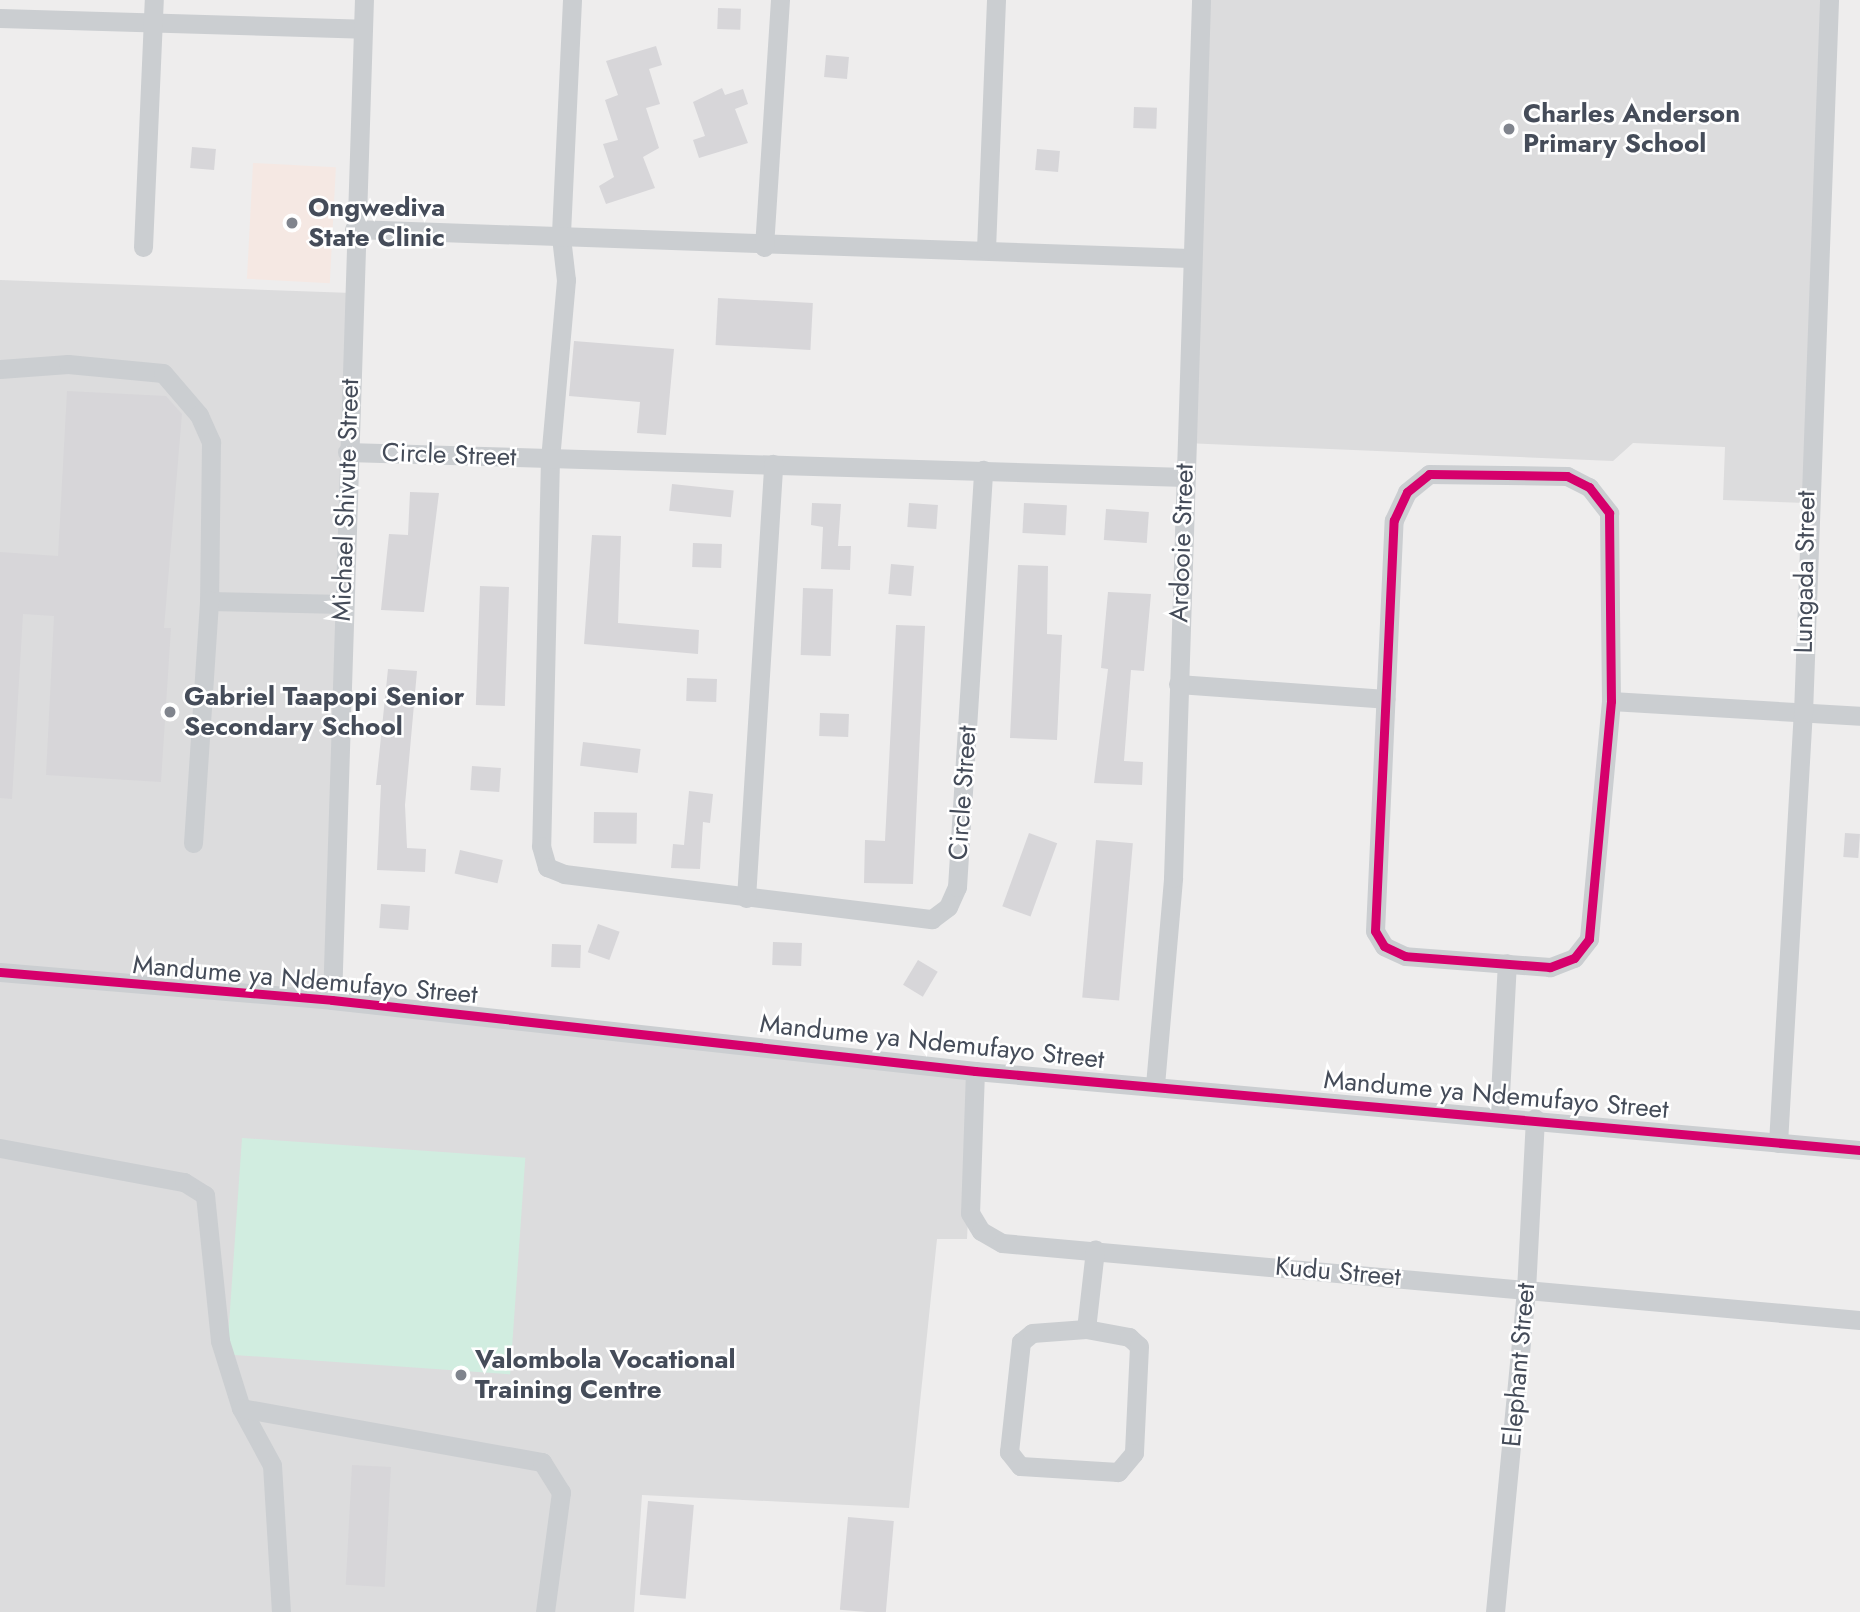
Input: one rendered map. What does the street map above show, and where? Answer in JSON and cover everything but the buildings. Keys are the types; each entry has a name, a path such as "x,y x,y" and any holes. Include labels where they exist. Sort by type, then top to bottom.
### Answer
{"street":[{"path":"142,247 154,0"},
{"name":"Michael Shivute Street","path":"332,1000 354,229 364,0"},
{"path":"550,458 566,280 561,237 572,0"},
{"path":"764,247 780,0"},
{"path":"986,249 996,0"},
{"name":"Ardooie Street","path":"1155,1085 1173,878 1186,477 1189,258 1200,0"},
{"name":"Lungada Street","path":"1778,1143 1802,713 1829,0"},
{"path":"0,18 153,25 363,29"},
{"path":"354,229 764,247 986,249 1189,258"},
{"path":"0,369 68,364 163,373 199,415 212,442 209,601 193,843"},
{"name":"Circle Street","path":"347,452 1186,477"},
{"name":"Circle Street","path":"550,458 541,846 547,867 746,898 932,919 948,907 957,887 983,470"},
{"path":"746,898 773,464"},
{"path":"1429,474 1567,476 1589,487 1609,513 1613,548 1611,701 1589,939 1574,958 1550,967 1405,956 1384,946 1376,931 1385,699 1394,520 1406,492 1429,474"},
{"path":"209,601 343,604"},
{"path":"1178,684 1385,699"},
{"path":"1611,701 1860,716"},
{"path":"1499,1114 1507,963"},
{"name":"Mandume ya Ndemufayo Street","path":"0,972 332,1000 975,1072 1499,1114 1860,1150"},
{"name":"Kudu Street","path":"975,1072 970,1213 981,1231 1002,1243 1860,1320"},
{"name":"Elephant Street","path":"1495,1612 1526,1290 1535,1118"},
{"path":"0,1148 184,1182 205,1195 214,1234 220,1340 241,1408 272,1465 281,1612"},
{"path":"1086,1329 1095,1251"},
{"path":"1086,1329 1129,1336 1139,1346 1134,1453 1118,1472 1020,1466 1009,1452 1021,1342 1032,1333 1086,1329"},
{"path":"241,1408 542,1462 561,1492 545,1612"}],"shaded area":[{"name":"Charles Anderson Primary School","path":"1201,0 1829,0 1806,503 1723,500 1725,447 1633,443 1613,461 1185,443"},
{"name":"Ongwediva State Clinic","path":"253,163 336,167 330,283 247,279"},
{"name":"Valombola Vocational Training Centre","path":"0,280 352,293 332,1000 975,1071 967,1239 937,1239 909,1508 642,1495 634,1612 0,1612"}],"green space":[{"path":"242,1138 525,1158 510,1374 227,1354"}],"cycle path":[{"path":"1429,474 1567,476 1589,487 1609,513 1611,701 1589,939 1574,958 1550,967 1405,956 1384,946 1375,931 1394,520 1407,492 1429,474"},
{"path":"0,972 332,1000 975,1071 1860,1150"}],"place":[{"name":"Charles Anderson Primary School","path":"1509,129"},
{"name":"Ongwediva State Clinic","path":"292,223"},
{"name":"Gabriel Taapopi Senior Secondary School","path":"170,712"},
{"name":"Valombola Vocational Training Centre","path":"461,1375"}]}
